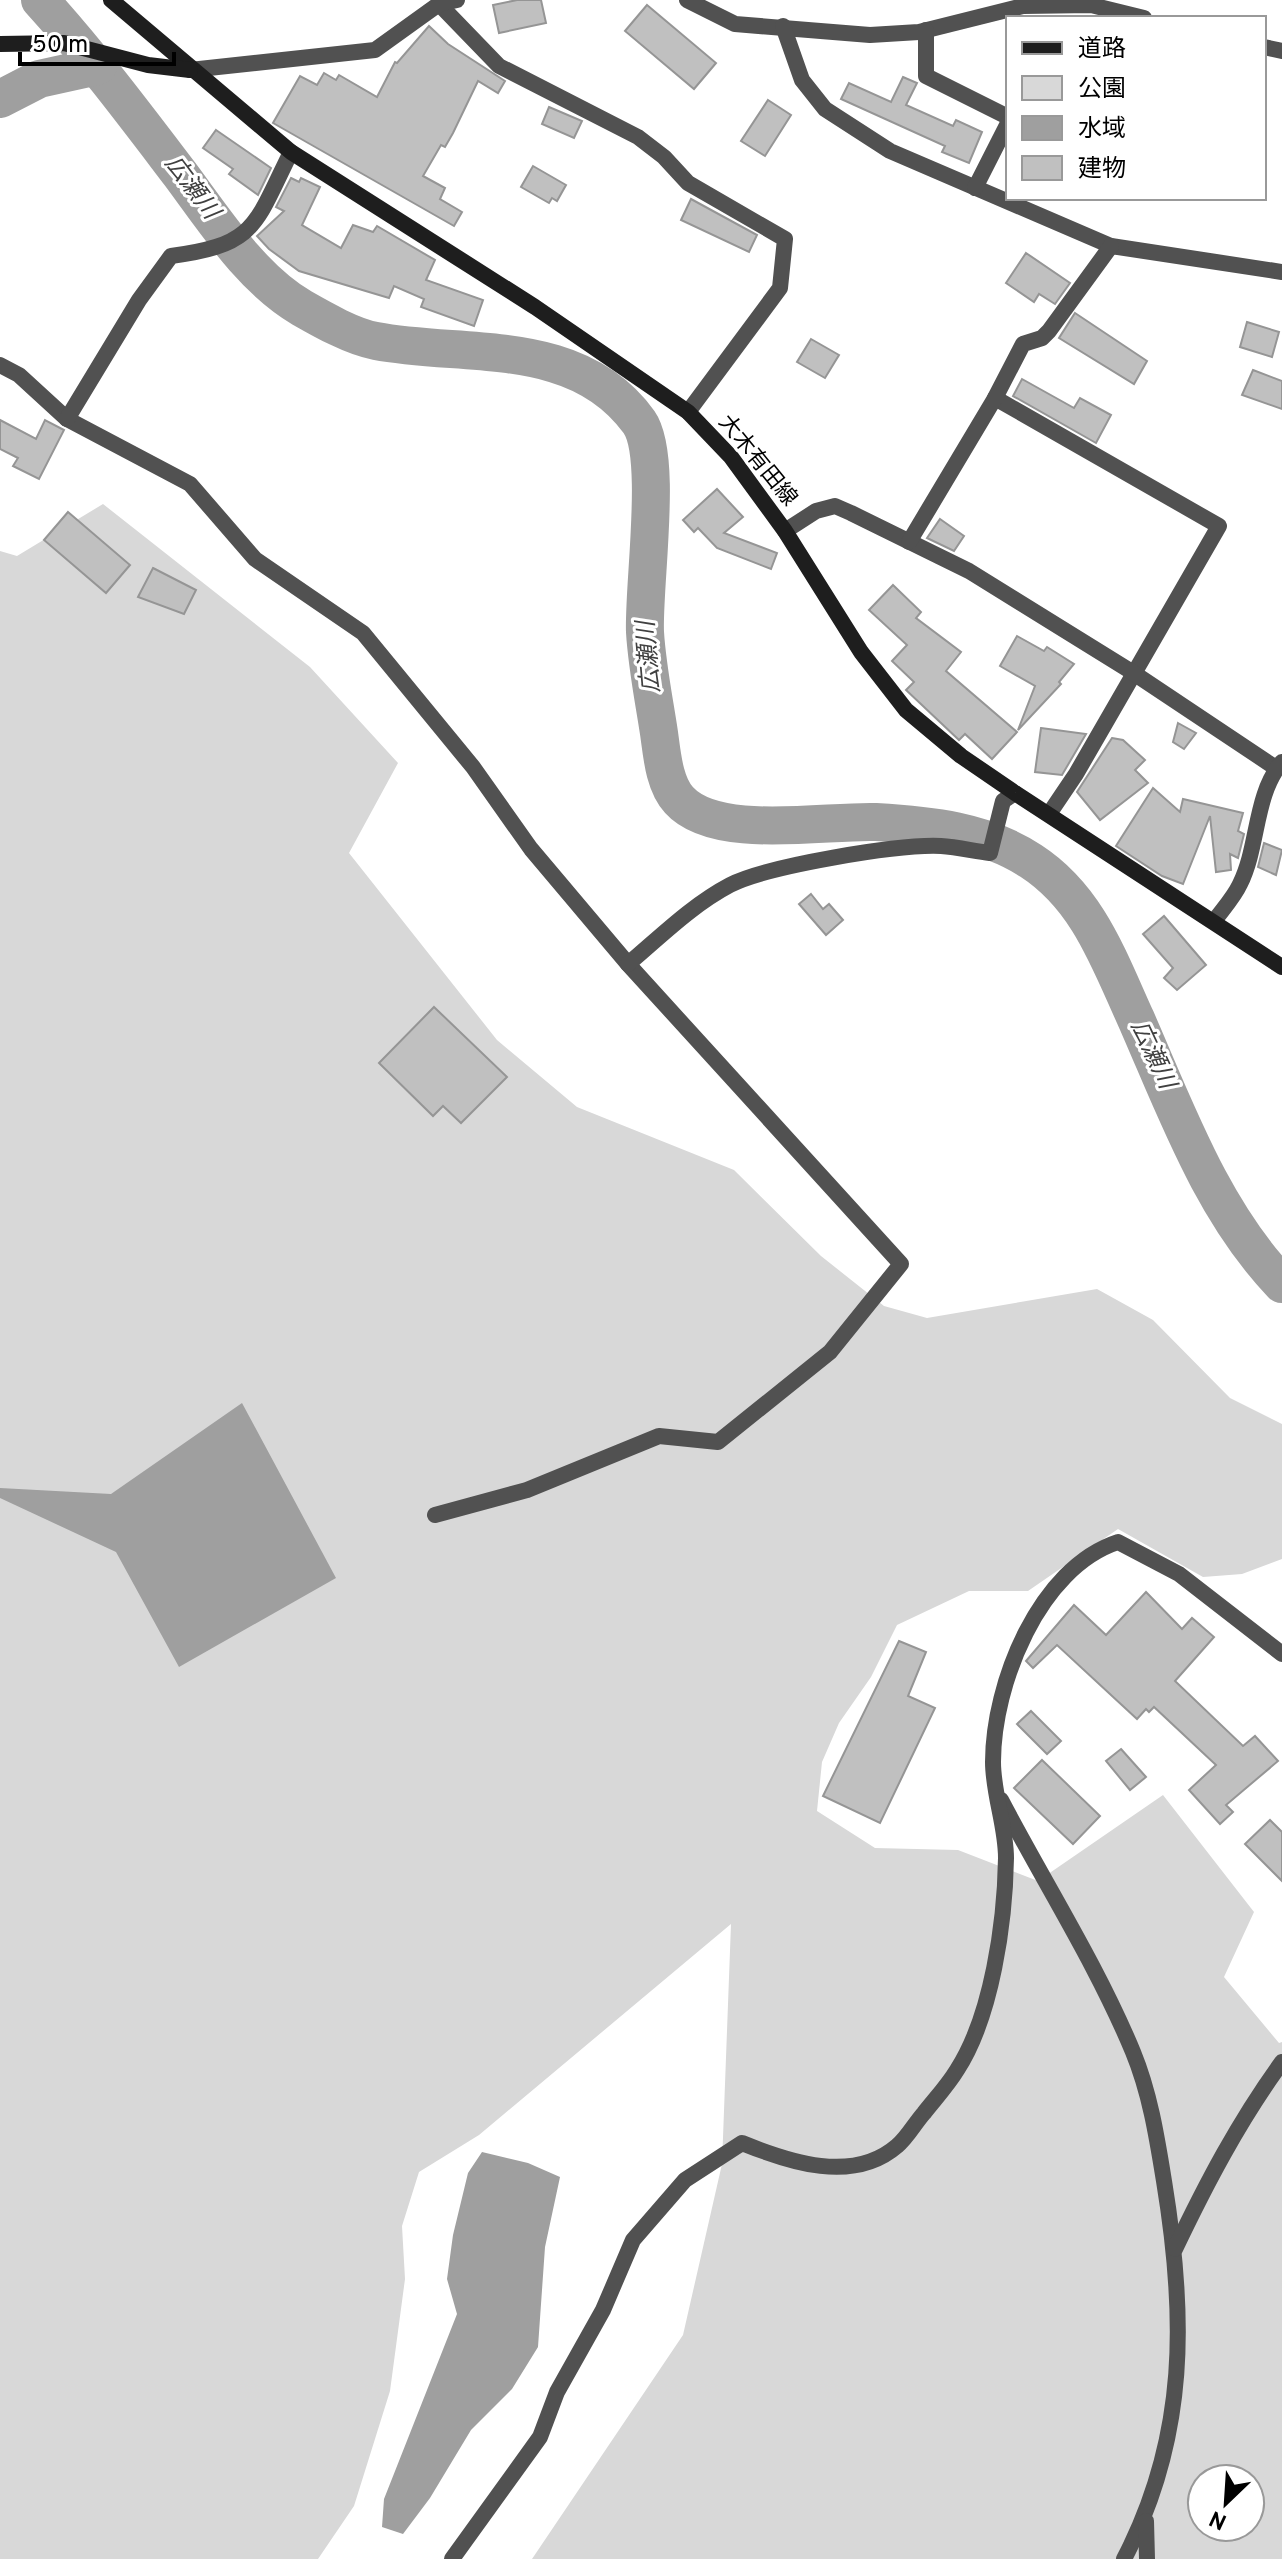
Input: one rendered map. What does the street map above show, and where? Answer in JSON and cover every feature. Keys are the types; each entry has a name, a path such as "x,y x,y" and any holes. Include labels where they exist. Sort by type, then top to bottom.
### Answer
{"main road":[{"name":"大木有田線","path":"111,0 190,70 291,152 535,307 688,412 731,457 785,531 861,652 906,710 1009,797 1049,814 1168,894 1215,920 1282,967"},
{"path":"0,44 64,43 148,65 190,70"}],"street":[{"path":"190,70 375,50 439,4 457,0"},
{"path":"687,0 735,24 870,35 926,30 1023,6 1091,5 1136,16"},
{"path":"439,4 499,66 638,137 664,157 688,183 785,239 780,288 688,412"},
{"path":"783,26 802,80 825,109 890,151 1111,246 1282,272"},
{"path":"926,30 926,76 1006,119"},
{"path":"975,188 1006,124"},
{"path":"67,419 139,300 171,256 209,251 240,239 259,215 291,152"},
{"path":"909,542 995,398 1023,344 1042,338 1049,331 1111,246"},
{"path":"0,365 19,375 67,419 190,484 255,559 363,633 473,767 531,849 628,964 901,1264 830,1352 718,1442 659,1436 527,1490 435,1515"},
{"path":"995,398 1219,526 1132,672 1076,774 1049,814"},
{"path":"785,531 816,511 835,506 969,571 1279,765 1266,787 1260,821 1240,885 1215,920"},
{"path":"628,964 701,903 755,875 787,867 940,846 990,853 1009,797"},
{"path":"452,2559 540,2437 557,2392 603,2310 633,2240 685,2180 742,2143 785,2160 850,2168 897,2147 958,2068 987,2001 1000,1919 1006,1856 995,1788 996,1723 1022,1641 1054,1585 1096,1549 1118,1542 1179,1574 1282,1654"},
{"path":"995,1788 1102,1986 1134,2054 1153,2118 1175,2249 1180,2315 1169,2431 1146,2518 1124,2559"},
{"path":"1175,2249 1205,2185 1257,2096 1282,2062"},
{"path":"1146,2518 1147,2559"}],"green space":[{"path":"103,504 310,667 398,763 349,853 497,1040 577,1107 734,1170 821,1256 884,1306 927,1318 1097,1289 1153,1320 1230,1398 1282,1424 1282,1559 1242,1574 1203,1577 1118,1529 1028,1591 969,1591 897,1625 871,1677 839,1723 822,1762 817,1811 875,1848 958,1850 1038,1881 1163,1795 1254,1912 1224,1977 1279,2043 1282,2042 1282,2559 532,2559 683,2335 722,2164 731,1924 479,2135 419,2172 402,2226 405,2279 390,2391 354,2506 318,2559 0,2559 0,551 17,556"}],"water":[{"path":"242,1403 336,1578 179,1667 116,1552 0,1498 0,1488 111,1494"},
{"path":"482,2152 528,2163 560,2177 545,2247 538,2347 512,2389 471,2430 430,2498 403,2534 382,2527 384,2499 457,2314 447,2279 453,2235 468,2173"}],"building":[{"path":"517,0 541,0 546,23 499,33 493,5"},
{"path":"647,5 716,63 694,89 625,31"},
{"path":"429,26 448,44 505,81 498,93 478,81 445,147 441,145 423,176 445,188 440,199 462,212 454,226 273,123 300,76 317,85 324,73 336,80 339,75 377,97 395,62"},
{"path":"903,77 917,83 906,105 953,126 956,120 982,132 969,163 942,152 945,146 841,99 849,83 891,102"},
{"path":"768,100 791,115 765,156 741,141"},
{"path":"549,107 582,121 574,138 542,124"},
{"path":"216,130 271,168 258,195 229,174 233,169 203,148"},
{"path":"533,166 566,185 557,201 552,198 549,203 521,187"},
{"path":"291,178 299,182 301,178 320,187 302,225 341,248 353,225 373,232 377,226 435,260 426,280 483,300 474,326 421,307 424,299 394,286 389,298 299,271 269,249 257,236 284,211 276,207"},
{"path":"691,199 757,235 749,252 681,220"},
{"path":"1026,253 1070,283 1055,304 1039,294 1034,302 1006,283"},
{"path":"1075,313 1147,361 1134,384 1059,338"},
{"path":"1247,322 1279,332 1272,357 1240,347"},
{"path":"811,339 839,355 825,378 797,362"},
{"path":"1253,370 1282,381 1282,409 1242,395"},
{"path":"1022,379 1074,408 1080,398 1111,415 1096,443 1013,396"},
{"path":"0,420 36,439 45,420 64,430 39,479 13,466 18,458 0,449"},
{"path":"717,489 743,517 724,533 777,553 771,569 717,548 698,528 694,532 683,520"},
{"path":"68,512 130,565 106,593 44,540"},
{"path":"940,519 964,536 954,551 927,538"},
{"path":"153,568 196,590 184,614 138,597"},
{"path":"893,585 921,612 916,618 961,652 946,671 1017,732 992,759 965,734 959,740 906,690 914,682 892,661 907,645 869,610"},
{"path":"1017,636 1044,651 1047,647 1074,664 1059,682 1061,684 1018,730 1035,686 1000,666"},
{"path":"1178,723 1196,733 1184,749 1173,742"},
{"path":"1041,728 1086,734 1062,775 1035,772"},
{"path":"1112,738 1123,740 1145,760 1135,770 1148,783 1100,820 1077,792"},
{"path":"1153,788 1180,812 1183,799 1243,813 1238,831 1244,834 1238,858 1230,854 1231,870 1216,872 1210,816 1183,884 1162,876 1116,846"},
{"path":"1264,843 1282,850 1276,875 1258,867"},
{"path":"811,894 823,909 829,904 843,920 826,935 799,904"},
{"path":"1164,916 1206,965 1177,990 1164,978 1173,968 1143,934"},
{"path":"434,1007 507,1077 461,1123 443,1106 433,1116 379,1063"},
{"path":"1146,1592 1182,1629 1192,1618 1214,1637 1175,1681 1243,1746 1255,1736 1278,1761 1226,1805 1233,1812 1220,1824 1189,1790 1216,1765 1154,1707 1149,1712 1146,1709 1137,1719 1057,1645 1033,1668 1026,1661 1074,1605 1106,1635"},
{"path":"899,1641 926,1652 908,1696 935,1708 880,1823 823,1796"},
{"path":"1031,1711 1061,1741 1047,1754 1017,1724"},
{"path":"1121,1749 1146,1777 1130,1790 1106,1761"},
{"path":"1042,1760 1100,1816 1073,1844 1014,1788"},
{"path":"1270,1820 1282,1832 1282,1881 1245,1844"}],"waterway":[{"name":"広瀬川","path":"40,0 112,86 235,247 284,296 329,323 367,339 482,351 552,363 584,375 614,395 639,422 650,463 645,632 663,759 667,777 679,800 696,813 744,824 772,826 876,822 956,831 1014,851 1051,876 1082,912 1106,953 1181,1124 1216,1192 1235,1225 1282,1284"},
{"path":"0,99 39,79 98,66"}]}
